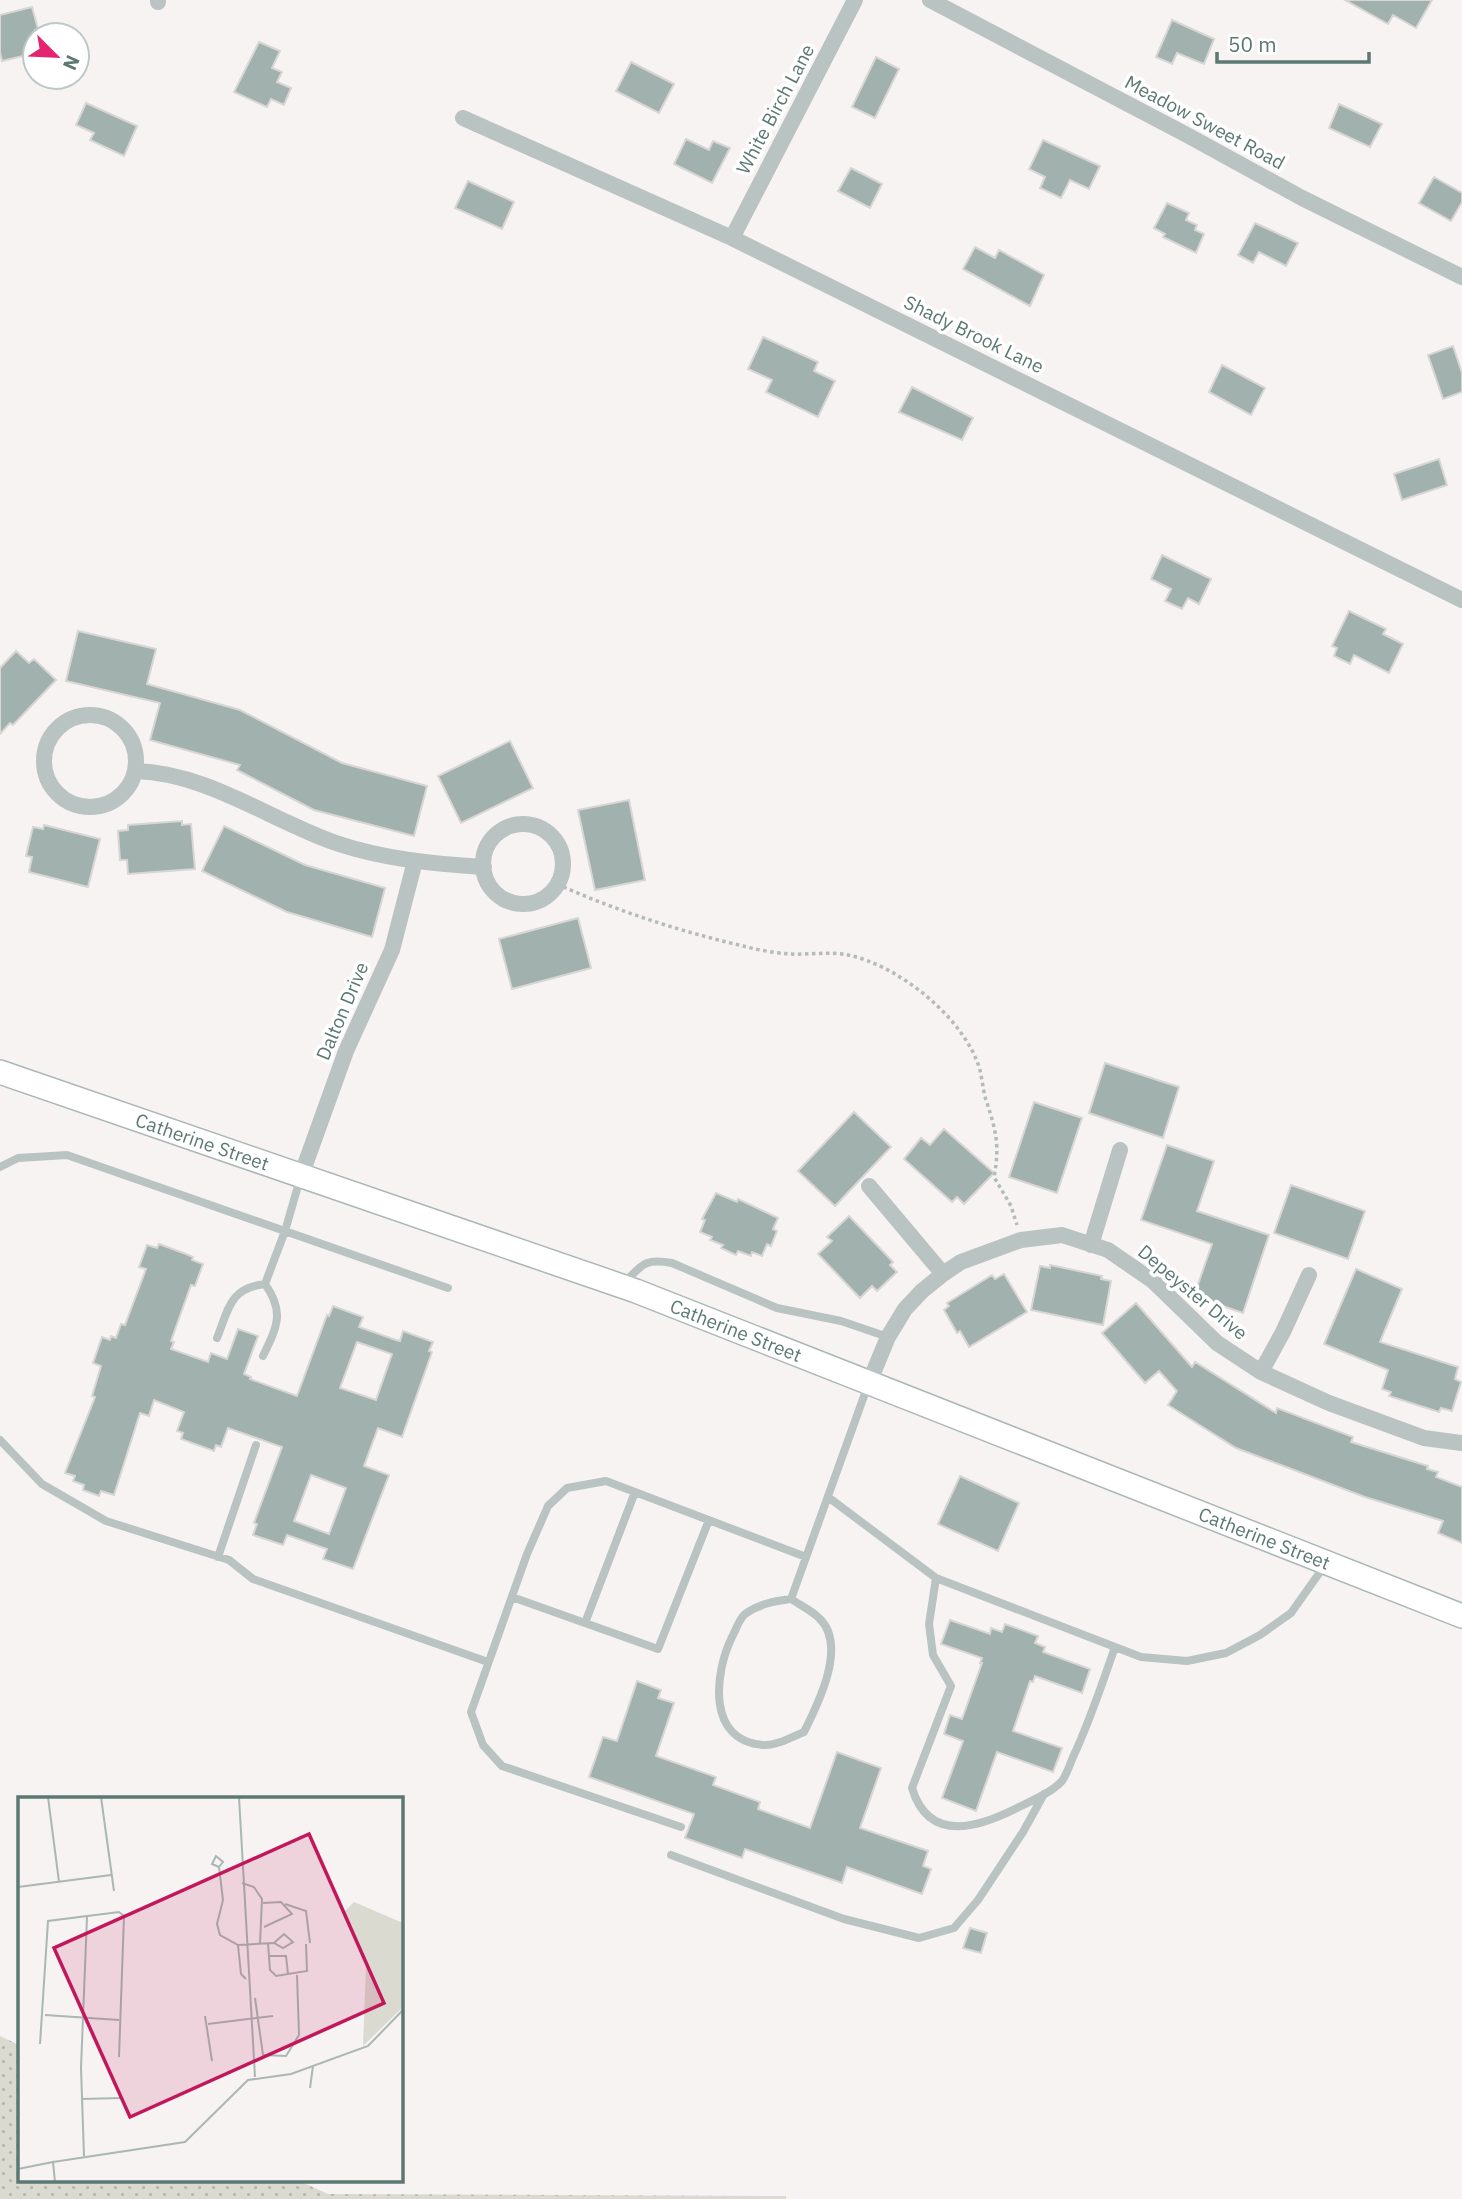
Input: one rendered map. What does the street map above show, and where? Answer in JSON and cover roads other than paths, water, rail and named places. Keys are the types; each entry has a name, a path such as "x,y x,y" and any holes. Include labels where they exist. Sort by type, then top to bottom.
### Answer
{"street":[{"name":"White Birch Lane","path":"732,238 855,0"},
{"name":"Meadow Sweet Road","path":"930,0 1175,128 1302,198 1462,277"},
{"name":"Shady Brook Lane","path":"463,118 732,238 1462,600"},
{"path":"82,715 100,716 117,723 129,736 136,753 136,771 129,788 116,801 99,807 80,807 64,800 51,787 44,770 45,752 52,735 65,722 82,715"},
{"path":"136,771 179,777 266,811 336,843 415,861 484,867"},
{"path":"529,824 544,829 555,840 562,854 563,870 557,884 547,896 533,903 517,903 502,898 491,887 484,867 483,858 489,843 499,831 513,825 529,824"},
{"name":"Dalton Drive","path":"301,1176 346,1051 392,950 415,861"},
{"name":"Catherine Street","path":"0,1072 621,1286 1462,1616"},
{"path":"1091,1245 1120,1150"},
{"path":"869,1186 943,1274"},
{"name":"Depeyster Drive","path":"869,1383 888,1336 905,1309 943,1274 961,1262 1021,1240 1062,1236 1108,1250 1153,1281 1217,1343 1261,1372 1329,1403 1424,1438 1462,1443"},
{"path":"1261,1372 1309,1275"}],"lane":[{"path":"0,1167 18,1158 67,1155 448,1288"},
{"path":"265,1284 285,1231 301,1176"},
{"path":"621,1286 640,1266 653,1260 672,1263 778,1308 841,1321 888,1336"},
{"path":"217,1338 237,1294 251,1286 265,1284"},
{"path":"263,1356 276,1330 278,1311 275,1298 265,1284"},
{"path":"791,1599 869,1383"},
{"path":"0,1440 42,1484 106,1521 229,1560 253,1579 488,1662"},
{"path":"218,1557 256,1445"},
{"path":"681,1827 502,1766 483,1745 471,1713 527,1554 548,1506 568,1488 606,1481 806,1557"},
{"path":"585,1623 635,1492"},
{"path":"828,1497 936,1578 1141,1657 1187,1661 1226,1653 1260,1635 1291,1613 1327,1563"},
{"path":"512,1597 658,1649 709,1520"},
{"path":"936,1578 929,1624 933,1655 951,1686 912,1788 917,1804 938,1823 960,1828 1000,1817 1044,1794 1062,1780 1086,1730 1115,1647"},
{"path":"791,1599 821,1619 830,1639 830,1665 820,1700 804,1732 764,1746 738,1739 723,1721 718,1694 724,1653 743,1615 767,1602 791,1599"},
{"path":"671,1855 844,1919 919,1938 954,1927 978,1900 1023,1832 1044,1794"}]}
